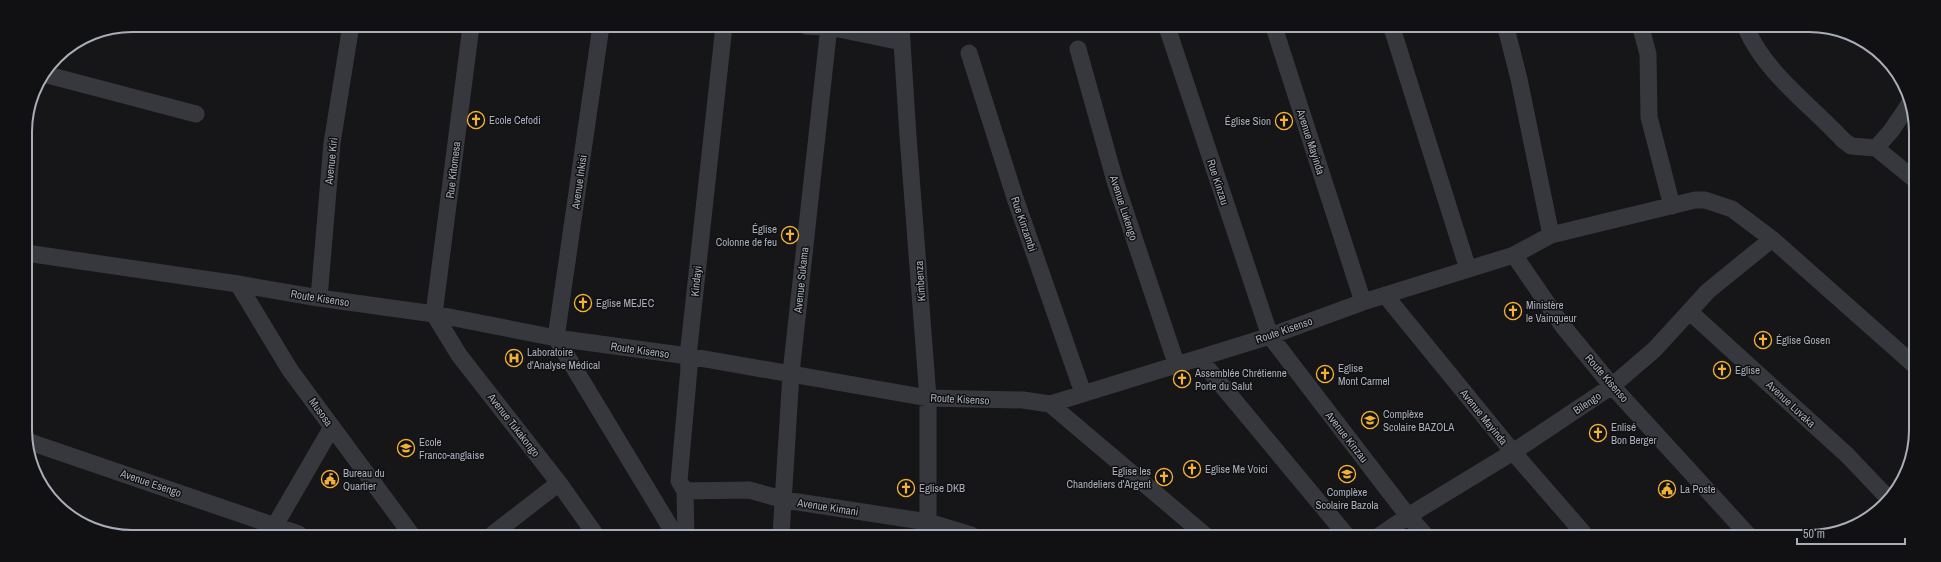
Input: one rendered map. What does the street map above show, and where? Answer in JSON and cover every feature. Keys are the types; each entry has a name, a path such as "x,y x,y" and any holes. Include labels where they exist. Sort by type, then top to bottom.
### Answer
{"street":[{"name":"Avenue Kiri","path":"319,298 332,143 350,32"},
{"name":"Rue Kitomesa","path":"434,314 470,32"},
{"name":"Avenue Inkisi","path":"556,338 600,32"},
{"name":"Kindayi","path":"686,530 685,491 680,481 689,368 688,356 723,32"},
{"name":"Avenue Sukama","path":"781,530 791,373 828,32"},
{"path":"875,32 902,35"},
{"name":"Rue Kinzau","path":"1169,32 1270,336"},
{"name":"Avenue Mayinda","path":"1276,32 1363,302"},
{"path":"1393,32 1468,269"},
{"path":"1507,32 1519,79 1551,234"},
{"path":"1642,32 1648,54 1649,117 1672,206"},
{"path":"1748,32 1753,43 1767,64 1843,140 1851,146 1876,148 1909,176"},
{"name":"Kimbenza","path":"902,35 908,136 928,398 927,528"},
{"name":"Avenue Lukengo","path":"1078,49 1114,181 1177,366"},
{"name":"Rue Kinzambi","path":"969,53 1015,198 1083,393"},
{"path":"49,75 196,114"},
{"path":"1876,148 1891,131 1906,109"},
{"path":"1514,255 1551,234 1694,200 1705,200 1732,209 1772,239 1909,360"},
{"name":"Bilengo","path":"1388,530 1513,452 1612,386 1655,349 1708,291 1772,239"},
{"name":"Route Kisenso","path":"32,254 434,314 556,338 688,356 928,398 1023,400 1050,404 1177,366 1270,336 1363,302 1514,255 1562,325 1612,386 1744,530"},
{"name":"Musosa","path":"238,284 290,370 408,530"},
{"name":"Avenue Mayinda","path":"1385,295 1513,452 1581,530"},
{"name":"Avenue Luvaka","path":"1690,312 1846,455 1885,495"},
{"name":"Avenue Tukakongo","path":"434,314 459,355 559,483 592,530"},
{"name":"Avenue Kinzau","path":"1270,336 1408,516 1421,530"},
{"path":"556,338 673,530"},
{"path":"1200,358 1342,530"},
{"path":"1050,404 1199,530"},
{"path":"272,529 332,427"},
{"name":"Avenue Esengo","path":"33,443 272,529"},
{"path":"498,530 559,483"},
{"name":"Avenue Kimani","path":"685,491 749,490 784,500 940,530"}],"place":[{"name":"Ecole Cefodi","path":"476,120"},
{"name":"Église Sion","path":"1284,121"},
{"name":"Église Colonne de feu","path":"790,235"},
{"name":"Eglise MEJEC","path":"583,303"},
{"name":"Ministère le Vainqueur","path":"1513,311"},
{"name":"Église Gosen","path":"1763,340"},
{"name":"Laboratoire d'Analyse Médical","path":"514,358"},
{"name":"Eglise","path":"1722,370"},
{"name":"Eglise Mont Carmel","path":"1325,374"},
{"name":"Assemblée Chrétienne Porte du Salut","path":"1182,379"},
{"name":"Complèxe Scolaire BAZOLA","path":"1370,420"},
{"name":"Enlisé Bon Berger","path":"1598,433"},
{"name":"Ecole Franco-anglaise","path":"406,448"},
{"name":"Eglise Me Voici","path":"1192,469"},
{"name":"Complèxe Scolaire Bazola","path":"1347,474"},
{"name":"Eglise les Chandeliers d'Argent","path":"1164,477"},
{"name":"Bureau du Quartier","path":"330,479"},
{"name":"Eglise DKB","path":"906,488"},
{"name":"La Poste","path":"1667,489"}]}
